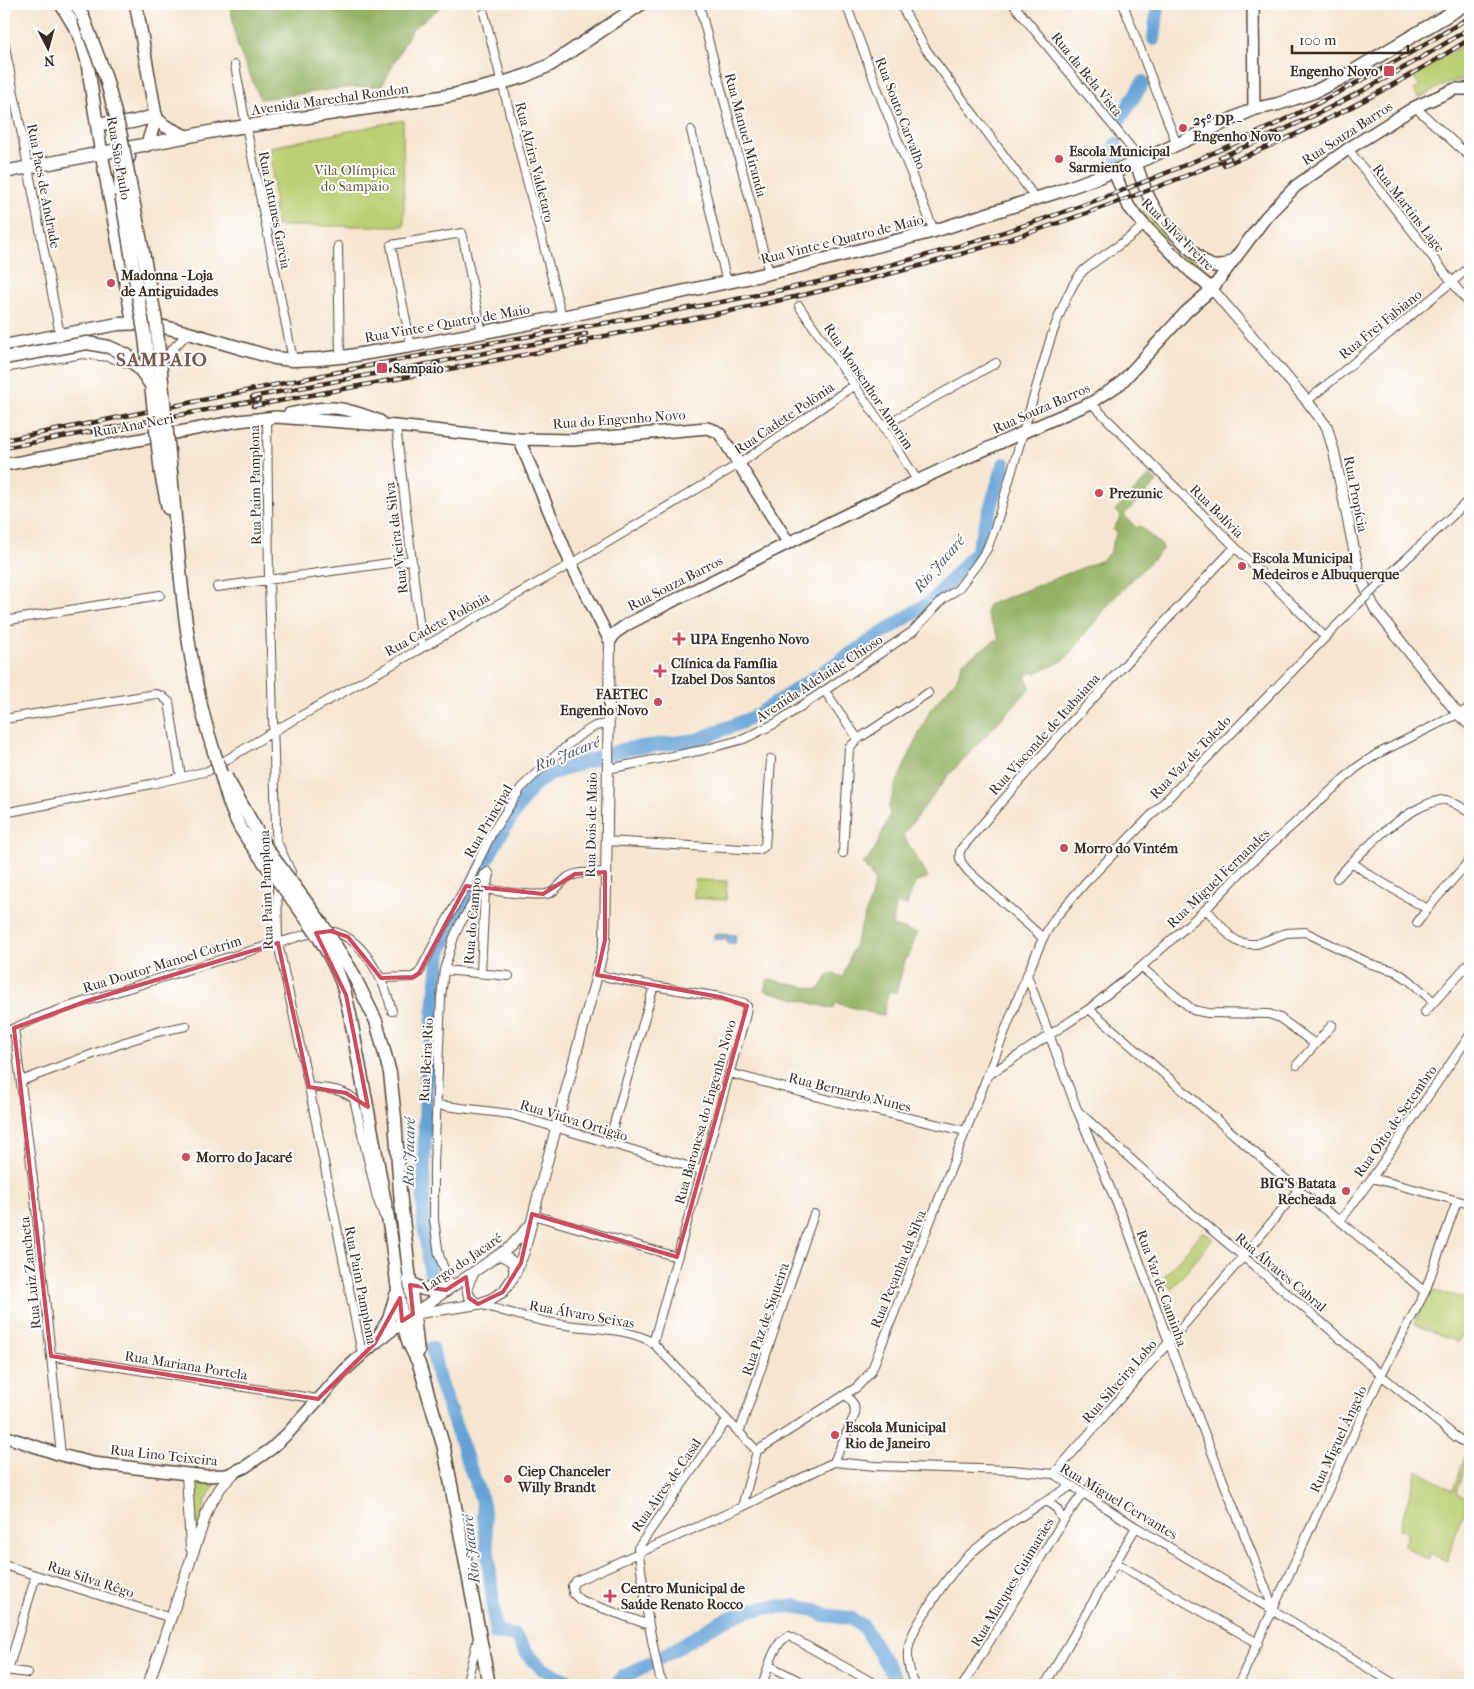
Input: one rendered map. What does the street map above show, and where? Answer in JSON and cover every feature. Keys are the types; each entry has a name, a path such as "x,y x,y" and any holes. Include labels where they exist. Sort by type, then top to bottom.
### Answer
{"main road":[{"name":"Rua São Paulo","path":"61,4 73,23 83,46 133,322"},
{"name":"Avenida Marechal Rondon","path":"4,172 246,126 453,95 502,83 525,76 550,65 641,4"},
{"path":"1253,4 1254,109"},
{"path":"136,5 156,116 145,145 133,152 124,165 119,181 166,473"},
{"name":"Rua Vinte e Quatro de Maio","path":"4,346 133,322 149,323 275,358 293,360 340,357 411,346 562,317 769,274 934,231 1114,172 1254,109 1278,104 1314,92 1342,78 1462,5"},
{"path":"81,10 105,75 121,136 157,329 168,508 177,537 186,628 201,711 227,798 241,828 317,934 340,978 350,1015 390,1229 413,1314 419,1364"},
{"name":"Rua Souza Barros","path":"610,641 615,633 628,624 788,542 917,480 1091,403 1120,384 1186,312 1215,292 1220,278 1266,217 1296,186 1348,149 1415,107 1454,89 1470,88"},
{"path":"96,122 121,124 156,116"},
{"path":"156,116 165,126 187,137"},
{"name":"Rua Silva Freire","path":"1136,163 1140,176 1162,219 1202,260 1207,264 1218,266 1234,261"},
{"name":"Rua Silva Freire","path":"1114,172 1129,207 1144,225 1191,272 1215,292"},
{"path":"4,358 77,344 98,344 127,355 151,385"},
{"name":"Rua do Engenho Novo","path":"272,417 317,408 341,408 393,426 519,439 594,439 707,428 720,434 788,542"},
{"name":"Rua Ana Neri","path":"4,465 229,423 272,417"},
{"name":"Rua Dois de Maio","path":"519,439 571,564 610,641"},
{"path":"217,761 250,820 320,921 351,970 376,1021 390,1074 395,1118 404,1281 402,1321 409,1344 419,1364 448,1463 489,1685"},
{"path":"404,1281 424,1290 449,1289"},
{"path":"375,1343 385,1328 404,1281"},
{"name":"Rua Lino Teixeira","path":"4,1436 61,1456 93,1462 187,1474 220,1476 234,1473 257,1460 280,1442 318,1399 362,1354 413,1314"}],"street":[{"name":"Rua Manuel Miranda","path":"699,4 769,274"},
{"name":"Rua Souto Carvalho","path":"846,4 879,94 934,231"},
{"path":"900,4 925,48 1036,199"},
{"name":"Rua da Bela Vista","path":"1013,4 1132,149 1136,163"},
{"path":"1123,4 1177,144"},
{"name":"Rua Alzira Valdetaro","path":"484,12 562,317"},
{"name":"Rua Paes de Andrade","path":"4,40 60,335"},
{"name":"Rua Antunes Garcia","path":"235,65 293,360"},
{"path":"1415,107 1470,157"},
{"path":"691,130 727,283"},
{"name":"Rua Martins Lage","path":"1348,149 1470,305"},
{"name":"Avenida Adelaide Chioso","path":"608,765 703,750 744,739 776,723 912,632 942,600 958,588 987,549 996,525 1058,316 1083,272 1128,240 1144,225"},
{"path":"411,346 392,245 462,233 482,332"},
{"path":"338,246 340,357"},
{"name":"Rua Frei Fabiano","path":"1306,401 1470,267"},
{"name":"Rua Propícia","path":"1215,292 1327,428 1357,566 1366,593 1375,609 1458,714 1470,725"},
{"name":"Rua Monsenhor Amorim","path":"799,306 853,386 883,426 917,480"},
{"path":"4,368 82,354 108,358 144,368 158,364 188,333"},
{"path":"883,426 996,363"},
{"name":"Rua Cadete Polônia","path":"4,813 208,771 274,731 571,564 739,464 853,386"},
{"name":"Rua Bolívia","path":"1091,403 1325,637"},
{"name":"Rua Paim Pamplona","path":"272,417 269,580 278,943 309,1087 362,1354"},
{"name":"Rua Vieira da Silva","path":"393,426 422,647"},
{"name":"Rua Vaz de Toledo","path":"989,1075 1043,938 1060,912 1086,882 1325,637 1470,499"},
{"name":"Rua Visconde de Itabaiana","path":"1043,938 968,872 960,857 961,848 1061,733 1235,547"},
{"path":"217,587 411,560"},
{"path":"4,622 160,595"},
{"name":"Rua Dois de Maio","path":"532,1219 597,975 604,940 610,641"},
{"path":"825,691 858,739"},
{"path":"843,853 848,752 852,744 928,693"},
{"path":"4,719 156,694 169,702 182,776"},
{"name":"Rua Miguel Fernandes","path":"989,1075 1089,1009 1141,967 1206,909 1244,869 1356,768 1377,754 1470,708"},
{"name":"Rua Principal","path":"381,978 413,977 419,973 467,887 492,833 516,794 528,779 586,731 595,726 608,724"},
{"path":"606,841 759,850 765,846 771,759"},
{"path":"1337,878 1381,832 1409,813 1430,803 1445,800 1470,813"},
{"path":"276,841 287,866 331,931 352,940 381,978 392,1011"},
{"path":"1417,923 1470,860"},
{"path":"1352,862 1368,874 1427,909"},
{"name":"Rua do Campo","path":"481,973 481,889 490,875 488,872"},
{"path":"467,887 543,894 550,893 568,876 605,872"},
{"name":"Rua Beira Rio","path":"449,1289 439,1255 434,1220 436,1105 441,998 444,970 454,937 481,889"},
{"path":"1206,909 1232,938 1239,942 1257,944 1286,932 1306,932 1371,964 1396,971 1434,1002"},
{"name":"Rua Doutor Manoel Cotrim","path":"4,1033 87,1001 241,952 305,935 331,931"},
{"path":"1425,1012 1470,962"},
{"path":"1141,967 1193,1010 1208,1013 1268,1014 1280,1018 1315,1044"},
{"path":"444,970 509,976"},
{"name":"Rua Baronesa do Engenho Novo","path":"597,975 720,997 744,1003 747,1009 652,1343"},
{"name":"Rua Vaz de Caminha","path":"1027,975 1078,1112 1128,1230 1169,1342 1274,1610"},
{"path":"608,1144 654,986"},
{"path":"1089,1009 1298,1190 1340,1221 1425,1292"},
{"path":"1297,1064 1332,1025"},
{"path":"21,1081 125,1042 157,1032 186,1026"},
{"name":"Rua Luiz Zancheta","path":"14,1028 61,1456"},
{"name":"Rua Oito de Setembro","path":"1340,1221 1372,1178 1470,1035"},
{"name":"Rua Bernardo Nunes","path":"729,1073 966,1132"},
{"name":"Rua Peçanha da Silva","path":"756,1451 846,1394 862,1382 871,1372 989,1075"},
{"path":"309,1087 335,1090 346,1093 354,1099 377,1198 390,1229"},
{"name":"Rua Viúva Ortigão","path":"436,1105 502,1112 701,1170"},
{"name":"Rua Álvares Cabral","path":"1078,1112 1168,1193 1381,1375 1470,1446"},
{"path":"1372,1178 1470,1204"},
{"name":"Rua Silveira Lobo","path":"1054,1474 1244,1257 1298,1190"},
{"name":"Rua Miguel Ângelo","path":"1238,1685 1381,1375 1425,1292 1457,1201"},
{"name":"Rua Paz de Siqueira","path":"739,1433 814,1214"},
{"path":"532,1219 677,1257"},
{"name":"Largo do Jacaré","path":"413,1314 499,1256 516,1241 532,1219"},
{"name":"Largo do Jacaré","path":"413,1314 478,1304 503,1292 514,1276 524,1252 532,1219"},
{"path":"499,1256 509,1259 514,1263 514,1276"},
{"path":"473,1273 469,1281 468,1294 469,1298 478,1304"},
{"name":"Rua Álvaro Seixas","path":"478,1304 559,1324 626,1333 645,1338 756,1451"},
{"name":"Rua Mariana Portela","path":"51,1356 318,1399"},
{"path":"649,1625 580,1600 572,1589 576,1581 742,1507 834,1462 855,1414 854,1405 846,1394"},
{"name":"Rua Aires de Casal","path":"665,1685 660,1678 649,1625 638,1553 644,1539 727,1420"},
{"path":"742,1507 756,1451"},
{"name":"Rua Miguel Cervantes","path":"834,1462 875,1466 1012,1470 1054,1474 1136,1527 1396,1685"},
{"path":"148,1685 212,1501 234,1473"},
{"path":"187,1474 192,1554"},
{"path":"915,1685 910,1674 907,1656 910,1639 939,1590 966,1558 998,1532 1070,1486"},
{"name":"Rua Marques Guimarães","path":"963,1685 1063,1522 1083,1493"},
{"path":"1047,1501 1057,1509 1063,1522"},
{"path":"1045,1685 1136,1527"},
{"name":"Rua Silva Rêgo","path":"4,1564 171,1618"},
{"path":"1116,1564 1258,1643"},
{"path":"28,1673 6,1670 36,1575"},
{"path":"466,1685 479,1636"},
{"path":"762,1685 781,1640 786,1636 877,1685"},
{"path":"770,1666 807,1685"}],"highlighted area":[{"path":"605,872 605,940 597,975 720,997 747,1006 677,1257 532,1214 521,1263 503,1292 478,1304 469,1298 466,1277 446,1290 410,1285 413,1314 402,1321 400,1298 375,1343 318,1399 51,1356 14,1028 87,1001 278,943 309,1087 346,1093 368,1107 346,995 316,933 331,931 348,937 381,978 413,977 419,973 466,886 543,894 575,874"}],"green space":[{"path":"230,4 445,4 412,29 382,86 344,88 260,99 237,45"},
{"path":"1470,41 1470,79 1450,83 1419,98 1413,90 1420,87 1413,76"},
{"name":"Vila Olímpica do Sampaio","path":"403,120 404,226 276,226 271,147"},
{"path":"1144,201 1183,249 1211,272 1207,277 1194,268 1139,213 1147,210"},
{"path":"1150,475 1157,482 1124,515 1137,528 1140,526 1164,548 1113,599 1065,659 1025,677 1031,687 948,776 903,835 928,877 915,883 907,906 897,904 892,926 917,933 908,957 906,957 896,993 889,991 883,1016 836,1003 833,1009 764,990 768,979 819,990 830,973 843,977 871,898 875,880 862,863 867,861 876,847 890,814 889,807 896,784 930,710 957,678 963,662 999,638 986,614 988,605 1102,560 1110,552 1117,531 1113,530 1121,516 1115,510"},
{"path":"695,880 727,881 726,900 694,898"},
{"path":"1203,1231 1213,1239 1172,1289 1161,1281"},
{"path":"1429,1290 1470,1299 1470,1340 1461,1336 1458,1342 1414,1324"},
{"path":"1467,1450 1470,1452 1456,1493 1465,1498 1470,1486 1470,1496 1447,1561 1431,1554 1428,1560 1403,1545 1407,1539 1407,1532 1399,1529 1417,1470 1453,1491"},
{"path":"192,1480 217,1481 206,1500 196,1534 193,1532"}],"water":[{"path":"714,934 736,935 735,944 728,944 727,940 714,939"}],"waterway":[{"name":"Rio Jacaré","path":"1154,39 1158,4"},
{"name":"Rio Jacaré","path":"1120,119 1143,82"},
{"name":"Rio Jacaré","path":"1116,144 1117,158"},
{"name":"Rio Jacaré","path":"431,1277 423,1218 426,1082 440,953 458,911 502,832 527,794 535,784 549,775 569,767 626,749 697,740 754,717 933,600 977,551 1004,464"},
{"name":"Rio Jacaré","path":"432,1348 439,1380 483,1504 496,1634 515,1636 541,1668 577,1685"},
{"path":"662,1657 720,1622 749,1610 793,1606 815,1610 824,1615 850,1618 863,1626 899,1685"},
{"path":"616,1685 623,1677 650,1663"}],"railway":[{"path":"4,440 381,363 777,291 834,279 966,244 1042,220 1116,193 1262,131 1333,96 1402,58 1470,17"},
{"path":"1220,157 1317,114 1379,82 1470,28"},
{"path":"1224,165 1288,138 1350,108 1411,75 1470,39"},
{"path":"579,341 792,298 959,255 1076,217 1230,158"},
{"path":"252,397 586,334"},
{"path":"253,406 587,343"},
{"path":"4,448 259,400"}],"place":[{"name":"Engenho Novo","path":"1389,71"},
{"name":"25º DP - Engenho Novo","path":"1183,128"},
{"name":"Escola Municipal Sarmiento","path":"1059,159"},
{"name":"Madonna - Loja de Antiguidades","path":"111,283"},
{"name":"Sampaio","path":"382,368"},
{"name":"Prezunic","path":"1099,493"},
{"name":"Escola Municipal Medeiros e Albuquerque","path":"1242,566"},
{"name":"UPA Engenho Novo","path":"679,639"},
{"name":"Clínica da Família Izabel Dos Santos","path":"660,671"},
{"name":"FAETEC Engenho Novo","path":"658,702"},
{"name":"Morro do Vintém","path":"1064,848"},
{"name":"Morro do Jacaré","path":"186,1157"},
{"name":"BIG'S Batata Recheada","path":"1346,1191"},
{"name":"Escola Municipal Rio de Janeiro","path":"835,1435"},
{"name":"Ciep Chanceler Willy Brandt","path":"508,1479"},
{"name":"Centro Municipal de Saúde Renato Rocco","path":"610,1596"}],"district":[{"name":"SAMPAIO","path":"162,359"}]}
